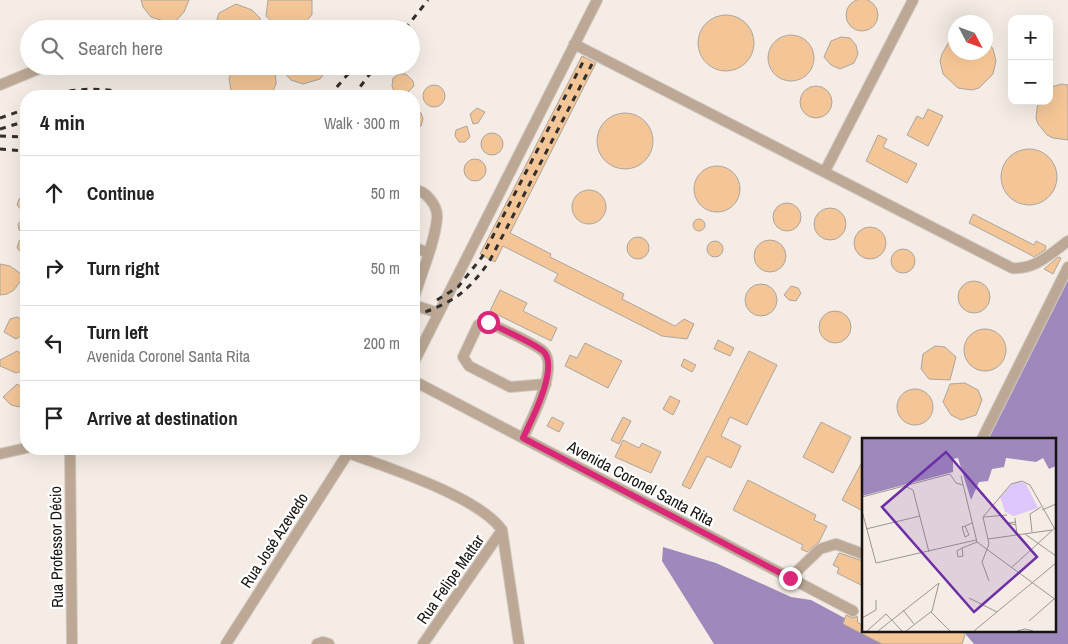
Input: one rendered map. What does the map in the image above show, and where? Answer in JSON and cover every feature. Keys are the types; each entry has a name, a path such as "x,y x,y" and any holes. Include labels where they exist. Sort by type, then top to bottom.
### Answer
{"street":[{"path":"420,350 597,0"},
{"path":"825,171 913,0"},
{"path":"574,44 1012,268 1024,269 1035,264 1068,241"},
{"path":"0,85 24,75"},
{"path":"420,191 432,200 437,216 420,279"},
{"path":"420,250 428,253"},
{"path":"982,438 1068,267"},
{"path":"420,307 438,313"},
{"path":"523,438 546,384 550,362 544,352 488,322 478,325 463,357 469,366 510,387 546,384"},
{"name":"Avenida Coronel Santa Rita","path":"420,384 853,611"},
{"path":"0,454 20,449"},
{"name":"Rua Professor Décio","path":"70,455 72,644"},
{"name":"Rua José Azevedo","path":"228,643 343,455"},
{"path":"355,455 434,486 494,518 502,530 519,644"},
{"name":"Rua Felipe Mattar","path":"423,644 502,530"},
{"path":"790,578 820,549 836,544 862,554"},
{"path":"317,644 323,642 329,644"}],"shaded area":[{"path":"1068,280 1068,644 974,644 964,632 1056,632 1056,438 989,438"},
{"path":"663,547 716,563 791,597 811,600 862,627 862,632 867,632 892,644 714,644 662,561"}],"building":[{"path":"862,-1 868,0 873,4 877,9 877,21 873,26 868,30 862,31 856,30 851,26 847,21 846,15 847,9 851,4 856,0"},
{"path":"141,0 189,0 184,12 177,20 160,20 151,17 143,7"},
{"path":"268,0 312,0 312,15 307,20 271,20 266,16"},
{"path":"236,4 252,10 260,20 217,20 219,13"},
{"path":"726,15 737,17 746,23 752,32 754,43 752,54 746,63 737,69 726,71 715,69 706,63 700,54 698,43 700,32 706,23 715,17"},
{"path":"796,35 808,41 813,49 813,67 808,75 800,80 786,81 774,75 769,67 768,53 774,41 782,36"},
{"path":"841,37 850,38 856,45 858,54 854,63 840,69 831,65 824,57 831,41"},
{"path":"948,44 948,60 993,60 993,49 996,61 993,74 979,88 972,90 958,88 943,74 940,61"},
{"path":"582,56 596,63 510,233 551,254 550,257 624,294 622,299 675,326 684,319 694,324 687,339 662,336 554,281 558,274 503,246 495,262 480,254"},
{"path":"230,75 276,75 276,84 274,90 231,90 229,78"},
{"path":"286,75 323,75 320,79 303,84 291,80"},
{"path":"398,75 407,75 413,81 414,86 410,90 394,90 393,78"},
{"path":"1061,84 1068,85 1068,140 1053,138 1047,135 1038,124 1036,118 1038,105 1053,105 1053,87"},
{"path":"434,85 442,88 445,96 442,104 434,107 426,104 423,96 426,88"},
{"path":"816,86 822,87 827,91 831,96 831,108 827,113 822,117 816,118 810,117 805,113 801,108 800,102 801,96 805,91 810,87"},
{"path":"477,108 485,112 478,123 473,124 470,114"},
{"path":"928,109 943,116 928,146 907,135 917,116 923,119"},
{"path":"420,113 423,119 420,127"},
{"path":"625,113 636,115 645,121 651,130 653,141 651,152 645,161 636,167 625,169 614,167 605,161 599,152 597,141 599,130 605,121 614,115"},
{"path":"467,126 470,137 465,142 459,142 455,136 456,130"},
{"path":"492,133 500,136 503,144 500,152 492,155 484,152 481,144 484,136"},
{"path":"878,135 887,139 883,147 917,164 907,183 866,161"},
{"path":"1029,149 1040,151 1049,157 1055,166 1057,177 1055,188 1049,197 1040,203 1029,205 1018,203 1009,197 1003,188 1001,177 1003,166 1009,157 1018,151"},
{"path":"475,159 483,162 486,170 483,178 475,181 467,178 464,170 467,162"},
{"path":"722,166 734,172 739,180 739,198 734,206 726,211 712,212 700,206 695,198 694,184 700,172 708,167"},
{"path":"589,190 596,191 601,195 605,200 605,214 601,219 596,223 589,224 582,223 577,219 573,214 572,207 573,200 577,195 582,191"},
{"path":"20,198 20,208 17,205"},
{"path":"787,203 797,207 801,217 797,227 787,231 777,227 773,217 777,207"},
{"path":"830,208 836,209 841,213 845,218 845,230 841,235 836,239 830,240 824,239 819,235 815,230 814,224 815,218 819,213 824,209"},
{"path":"973,214 1034,245 1036,241 1046,246 1045,250 1034,257 969,223"},
{"path":"697,219 701,219 705,225 701,231 697,231 693,227 693,223"},
{"path":"870,227 876,228 881,232 885,237 885,249 881,254 876,258 870,259 864,258 859,254 855,249 854,243 855,237 859,232 864,228"},
{"path":"638,237 646,240 649,248 646,256 638,259 630,256 627,248 630,240"},
{"path":"20,240 20,251 17,248"},
{"path":"770,240 776,241 781,245 785,250 785,262 781,267 776,271 770,272 764,271 759,267 755,262 754,256 755,250 759,245 764,241"},
{"path":"715,241 723,249 715,257 707,249"},
{"path":"903,249 908,250 914,256 914,266 908,272 903,273 898,272 892,266 891,261 892,256 898,250"},
{"path":"1058,257 1061,258 1053,274 1044,269"},
{"path":"0,264 10,266 20,273 20,282 14,290 0,295"},
{"path":"974,281 980,282 985,286 989,291 989,303 985,308 980,312 974,313 968,312 963,308 959,303 958,297 959,291 963,286 968,282"},
{"path":"761,284 767,285 772,289 776,294 776,306 772,311 767,315 761,316 755,315 750,311 746,306 745,300 746,294 750,289 755,285"},
{"path":"791,286 798,288 801,293 796,301 789,300 784,295"},
{"path":"500,290 527,303 523,311 557,328 551,341 490,311"},
{"path":"835,311 841,312 846,316 850,321 850,333 846,338 841,342 835,343 829,342 824,338 820,333 819,327 820,321 824,316 829,312"},
{"path":"17,317 20,318 20,337 16,339 4,332 10,319"},
{"path":"989,329 997,332 1003,338 1006,350 1003,362 997,368 981,371 973,368 967,362 964,346 967,338 973,332"},
{"path":"718,340 734,348 730,356 714,349"},
{"path":"585,343 622,361 608,388 565,366 570,355 577,358"},
{"path":"935,346 945,347 956,357 950,380 929,379 921,369 923,354"},
{"path":"17,351 20,353 20,372 16,373 0,366 0,360"},
{"path":"749,351 777,365 747,425 730,417 721,436 741,446 731,468 707,456 690,489 682,485"},
{"path":"684,359 696,365 692,372 681,366"},
{"path":"965,383 978,390 982,400 976,415 961,420 951,415 943,402 950,384"},
{"path":"17,384 20,386 20,406 11,405 3,397"},
{"path":"915,389 922,390 928,394 932,400 932,414 928,420 922,424 915,425 908,424 902,420 898,414 897,407 898,400 902,394 908,390"},
{"path":"670,396 680,401 673,415 663,409"},
{"path":"552,417 564,423 559,432 547,426"},
{"path":"623,417 631,421 619,444 611,440"},
{"path":"821,422 851,437 833,473 803,457"},
{"path":"623,440 639,448 642,443 661,452 651,473 615,457"},
{"path":"862,462 862,510 842,500"},
{"path":"748,480 816,515 814,520 827,526 819,542 807,552 801,549 803,545 733,510"},
{"path":"839,553 862,561 862,586 837,573 839,568 833,565"},
{"path":"846,615 853,618 857,616 858,623 862,625 862,632 963,632 965,635 962,644 882,644 843,624"}],"railway":[{"path":"412,20 428,0"},
{"path":"437,300 458,287 482,257 584,60"},
{"path":"420,314 439,307 465,290 489,262 592,64"},
{"path":"334,90 347,75"},
{"path":"358,90 369,75"},
{"path":"79,90 107,90"},
{"path":"0,118 20,111"},
{"path":"0,129 20,123"},
{"path":"0,136 20,137"},
{"path":"0,149 20,151"}],"route":[{"path":"488,322 544,352 550,362 546,384 523,438 790,578"}]}
